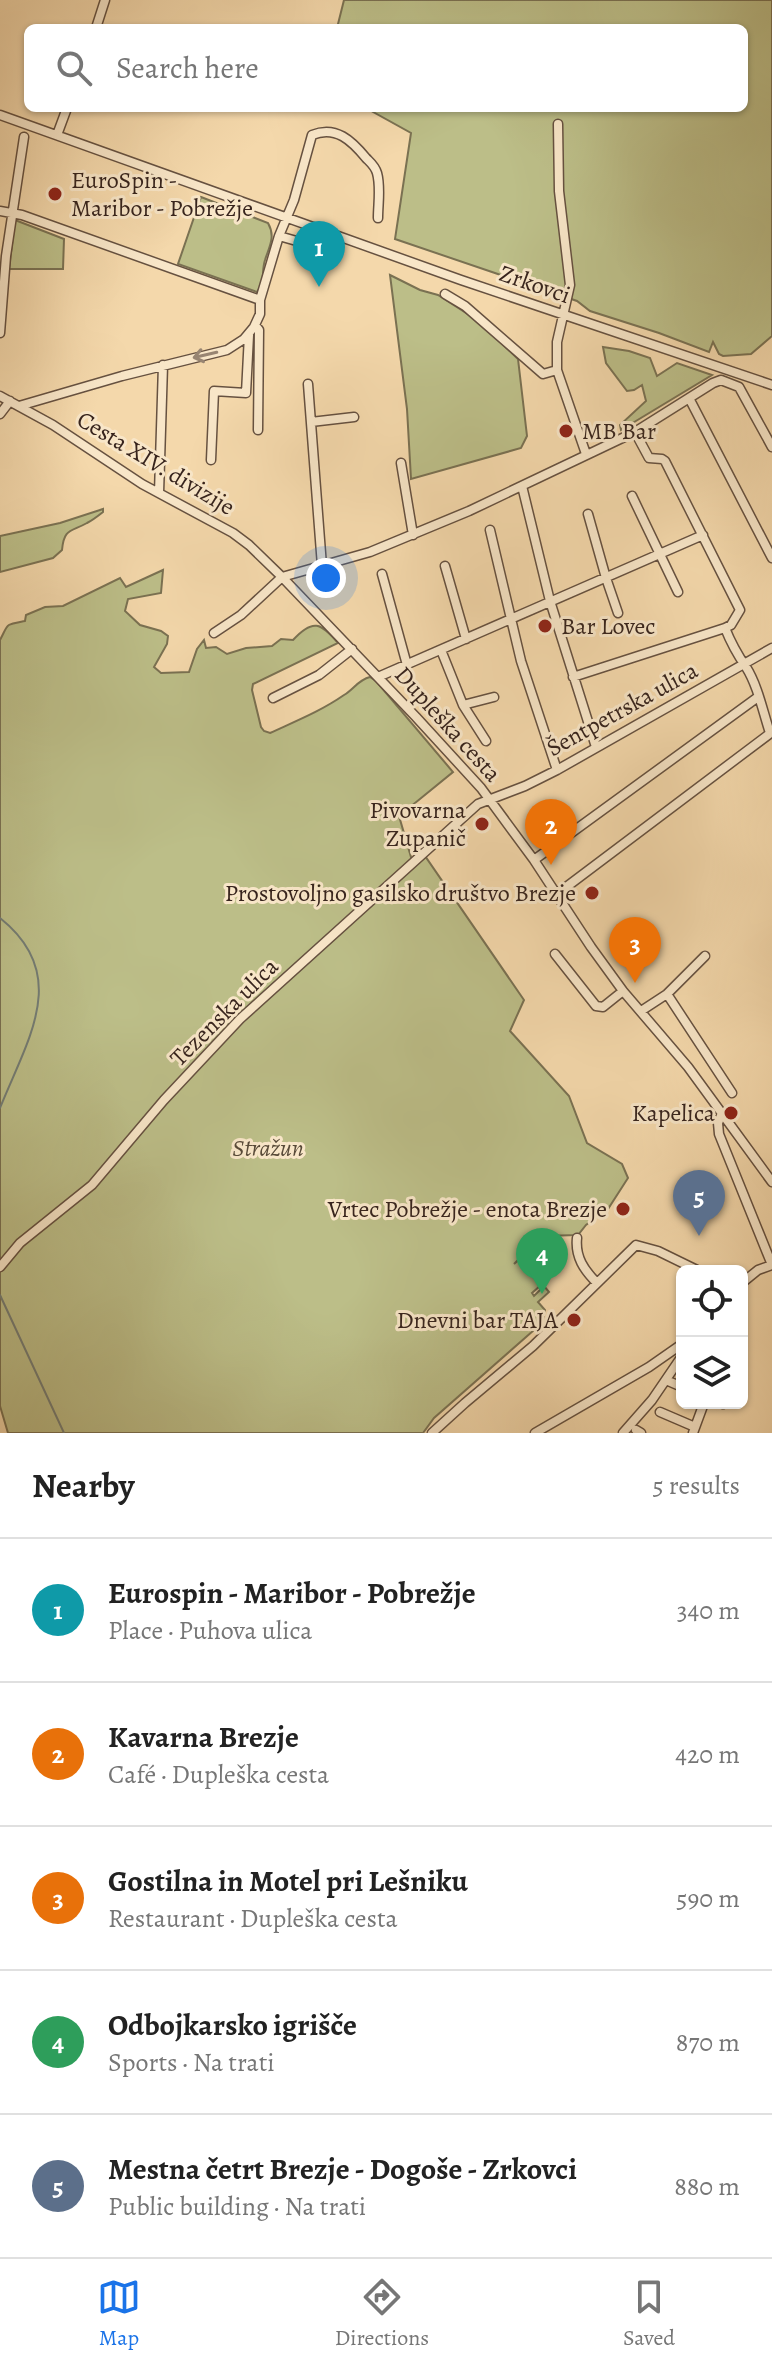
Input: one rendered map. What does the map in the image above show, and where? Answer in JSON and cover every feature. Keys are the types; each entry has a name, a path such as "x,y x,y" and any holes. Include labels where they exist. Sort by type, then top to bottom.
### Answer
{"street":[{"path":"97,24 105,0"},
{"path":"57,135 66,112"},
{"name":"Zrkovci","path":"0,115 563,315 772,385"},
{"path":"558,124 559,191 570,273 569,296 556,349 557,370 586,454"},
{"path":"0,414 15,404 227,350 249,334 255,325 279,236 292,207 312,135 334,133 350,140 376,169 378,218"},
{"path":"0,333 3,285 24,137"},
{"path":"0,211 13,212 260,304"},
{"path":"279,236 321,248"},
{"path":"445,294 465,306 543,374 557,370"},
{"path":"255,325 259,330 258,430"},
{"path":"211,460 214,391 246,393 249,334"},
{"path":"159,493 163,365"},
{"path":"214,633 241,615 282,577 351,558 413,535 635,432 721,380 739,387 772,447"},
{"path":"308,384 322,566"},
{"name":"Cesta XIV. divizije","path":"0,396 53,425 159,493 233,533 282,577"},
{"path":"689,398 772,558"},
{"path":"311,422 354,417"},
{"path":"573,677 725,628 731,625 740,608 665,461 649,458 635,432"},
{"path":"401,463 413,535"},
{"path":"522,486 550,601 596,747"},
{"path":"632,496 678,592"},
{"path":"588,514 618,613"},
{"path":"490,530 531,696 557,770"},
{"path":"378,677 703,535"},
{"path":"445,566 466,639"},
{"path":"382,574 407,665"},
{"name":"Dupleška cesta","path":"282,577 442,744 489,799 623,991 688,1067 772,1182"},
{"path":"557,894 771,733 758,697 725,628"},
{"name":"Šentpetrska ulica","path":"489,799 557,770 772,648"},
{"path":"273,698 319,675 352,649"},
{"path":"441,650 463,705 486,741"},
{"path":"463,705 494,697"},
{"path":"534,860 758,697"},
{"name":"Tezenska ulica","path":"0,1267 20,1243 106,1171 164,1100 240,1019 429,847 478,804 489,799"},
{"path":"555,954 596,1006 603,1007 623,991"},
{"path":"641,1011 667,994 705,956"},
{"path":"667,994 732,1093"},
{"path":"722,1113 718,1123 719,1134 772,1265 748,1278"},
{"path":"577,1238 576,1251 580,1262 597,1283"},
{"path":"432,1433 533,1346 636,1245 658,1251 687,1265"},
{"path":"535,1433 676,1348"},
{"path":"623,1433 652,1400 676,1365"},
{"path":"666,1380 676,1384"},
{"path":"660,1412 694,1430 702,1409"}],"green space":[{"path":"344,0 772,0 772,336 751,354 723,356 713,342 709,352 590,311 577,301 395,239 411,133 373,112 748,112 748,24 338,24"},
{"path":"201,197 268,223 271,242 257,292 178,264"},
{"path":"15,220 64,239 63,269 9,269"},
{"path":"390,275 438,295 477,320 518,359 527,436 521,448 411,479 407,409"},
{"path":"603,347 650,358 657,376 677,363 712,375 621,430 620,425 646,401 642,385 627,391 606,363"},
{"path":"103,509 93,519 67,534 62,550 53,558 0,572 0,536 60,523"},
{"name":"Stražun","path":"163,570 161,593 128,599 125,611 140,625 168,636 154,667 161,673 189,672 197,649 204,640 206,648 216,647 227,654 246,648 272,646 281,639 293,640 306,628 322,627 338,643 253,684 264,731 270,733 317,711 370,677 453,772 399,816 413,864 425,856 524,1000 510,1031 569,1096 587,1143 622,1164 628,1178 608,1209 578,1235 542,1236 514,1264 542,1240 550,1240 561,1254 564,1265 532,1293 534,1296 544,1286 549,1292 538,1302 545,1310 542,1323 434,1418 423,1433 8,1433 0,1406 0,640 8,626 25,621 26,615 45,607 63,606 120,578 126,587"}],"waterway":[{"path":"0,918 22,940 34,962 39,985 31,1033 0,1108"},
{"path":"0,1295 64,1433"}],"place":[{"name":"EuroSpin - Maribor - Pobrežje","path":"55,194"},
{"name":"Eurospin - Maribor - Pobrežje","path":"319,287"},
{"name":"MB Bar","path":"566,431"},
{"name":"Bar Lovec","path":"545,626"},
{"name":"Pivovarna Zupanič","path":"482,824"},
{"name":"Kavarna Brezje","path":"551,865"},
{"name":"Prostovoljno gasilsko društvo Brezje","path":"592,893"},
{"name":"Gostilna in Motel pri Lešniku","path":"635,983"},
{"name":"Kapelica","path":"731,1113"},
{"name":"Vrtec Pobrežje - enota Brezje","path":"623,1209"},
{"name":"Mestna četrt Brezje - Dogoše - Zrkovci","path":"699,1236"},
{"name":"Odbojkarsko igrišče","path":"542,1294"},
{"name":"Dnevni bar TAJA","path":"574,1320"}]}
